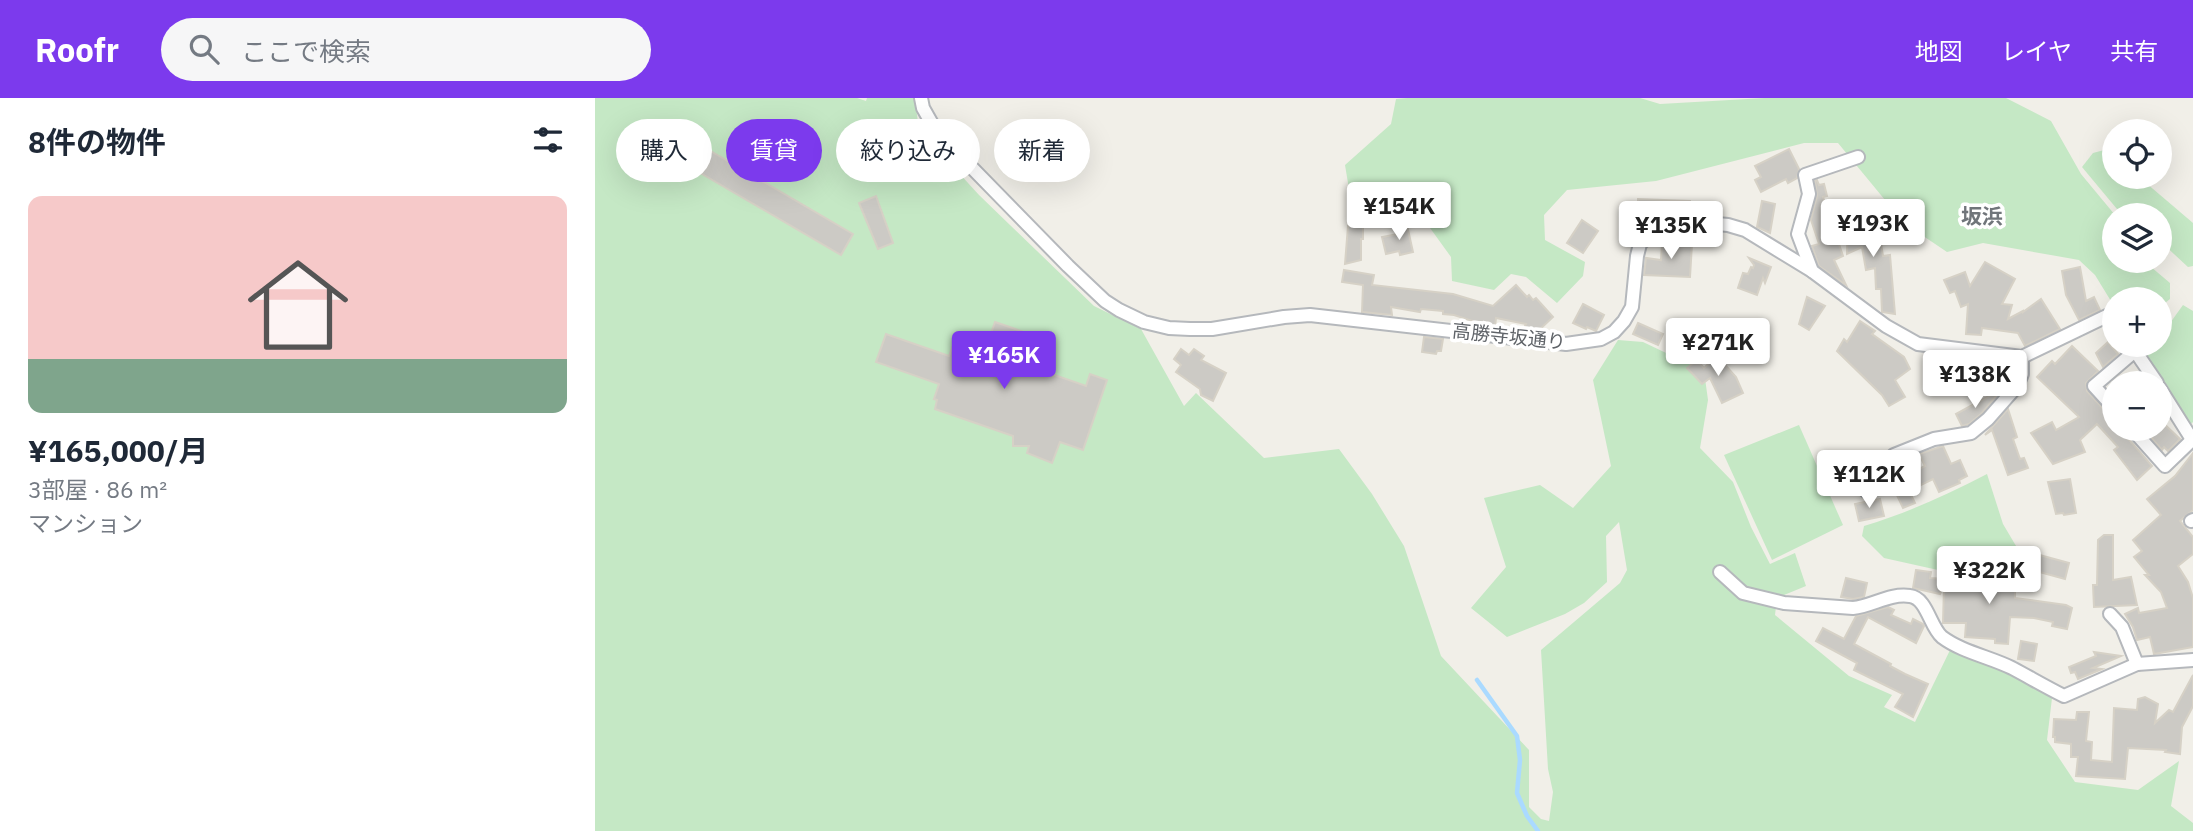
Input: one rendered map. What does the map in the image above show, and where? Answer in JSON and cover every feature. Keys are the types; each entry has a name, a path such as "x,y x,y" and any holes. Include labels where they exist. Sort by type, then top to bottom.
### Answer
{"street":[{"name":"高勝寺坂通り","path":"921,98 923,108 936,131 1098,294 1119,310 1144,322 1169,328 1212,329 1310,315 1566,344 1601,339 1613,332 1632,307 1640,244 1649,236 1696,222 1728,225 1745,230 1812,271 1887,326 1918,344 2022,357"},
{"path":"1812,271 1798,234 1809,194 1805,175 1858,157"},
{"path":"1866,491 1879,470 1894,456 1934,439 1971,433 1988,419 2017,386 2022,374 2022,357 2102,318"},
{"path":"2109,371 2124,357"},
{"path":"2102,378 2094,386 2102,395"},
{"path":"2143,441 2165,466 2192,441 2172,408"},
{"path":"1720,572 1743,593 1784,603 1853,608 1864,607 1889,596 1913,596 1920,601 1937,632 1948,641 2012,668 2064,696 2137,664 2193,660"},
{"path":"2110,614 2122,627 2137,664"}],"green space":[{"path":"595,98 857,98 866,101 867,98 915,98 918,119 836,119 836,182 967,182 1094,306 1141,329 1184,406 1196,393 1264,458 1339,449 1372,494 1404,546 1441,656 1529,750 1529,807 1541,819 1549,821 1553,792 1548,769 1541,650 1620,583 1627,570 1619,522 1606,536 1607,582 1584,603 1565,614 1507,637 1471,608 1506,567 1484,498 1540,485 1573,508 1611,466 1593,380 1618,340 1643,342 1704,371 1708,400 1700,448 1733,482 1751,527 1770,564 1795,553 1806,586 1777,598 1775,615 1849,676 1892,695 1884,707 1915,722 1952,646 2010,673 2052,698 2047,740 2075,782 2138,790 2179,761 2171,806 2193,823 2193,831 595,831"},
{"path":"1640,98 1660,104 1765,98 2006,98 2051,121 2081,174 2105,203 2102,203 2102,273 2158,273 2170,283 2170,287 2102,287 2095,275 2079,260 1983,243 1947,252 1904,223 1838,143 1804,143 1656,181 1567,190 1544,215 1545,240 1585,262 1583,276 1557,303 1526,277 1511,274 1494,290 1452,281 1451,257 1412,203 1397,189 1350,195 1345,165 1391,124 1396,99"},
{"path":"2102,151 2102,189 2153,189 2170,203 2112,203 2082,167 2093,153"},
{"path":"2172,205 2193,223 2193,266 2188,267 2172,252"},
{"path":"2183,305 2193,311 2193,422 2189,426 2172,394 2172,371 2156,371 2145,357 2172,357 2172,320"},
{"path":"1799,425 1843,525 1772,560 1724,455"},
{"path":"1987,474 2003,524 2019,551 2014,579 1965,576 1884,558 1862,536 1864,526 1927,503"}],"building":[{"path":"1789,149 1799,169 1797,178 1788,183 1786,179 1761,192 1755,180 1761,177 1755,166"},
{"path":"712,152 726,160 726,182 764,182 853,234 841,255 712,180"},
{"path":"1817,180 1819,185 1824,184 1827,196 1823,197 1843,256 1834,260 1846,285 1819,266 1812,246 1819,244 1811,220 1817,196"},
{"path":"876,196 893,243 878,249 859,203"},
{"path":"1638,199 1690,201 1691,207 1663,211 1659,224 1642,226 1642,216 1638,217"},
{"path":"1762,201 1775,204 1770,233 1757,227"},
{"path":"1848,217 1867,217 1867,240 1880,237 1883,256 1890,255 1895,314 1882,312 1881,289 1876,289 1875,268 1866,270 1862,247 1847,254"},
{"path":"1582,220 1598,231 1583,253 1567,243"},
{"path":"1407,225 1413,252 1386,254 1382,237 1398,234 1396,228"},
{"path":"1348,226 1363,226 1363,239 1361,260 1345,264"},
{"path":"1662,243 1692,244 1690,277 1644,275 1646,258 1661,260"},
{"path":"1749,258 1771,267 1765,283 1763,278 1757,295 1738,288 1743,273 1748,274 1751,267 1753,268"},
{"path":"1985,262 2015,279 2002,304 2012,305 2008,319 2041,299 2060,329 2025,346 2018,333 1982,328 1981,335 1966,334 1968,304 1961,307 1955,291 1950,293 1944,280 1965,272 1970,286"},
{"path":"2080,267 2086,301 2094,297 2100,310 2079,320 2066,295 2062,271"},
{"path":"1344,270 1374,275 1372,285 1453,294 1493,306 1516,285 1527,297 1529,295 1533,300 1536,298 1553,317 1537,332 1523,330 1526,324 1496,318 1495,327 1481,326 1482,324 1454,315 1443,314 1443,311 1421,309 1420,312 1391,307 1392,315 1362,312 1363,285 1342,282"},
{"path":"1807,297 1825,306 1809,330 1799,324"},
{"path":"1583,304 1604,315 1596,331 1573,323"},
{"path":"1860,321 1875,331 1872,334 1904,357 1910,369 1895,380 1905,397 1889,406 1882,395 1837,351 1844,339 1847,342"},
{"path":"995,322 1030,334 1020,363 1086,386 1090,374 1107,380 1083,450 1060,442 1052,463 1027,453 1029,446 1013,446 1013,436 935,409 937,400 934,399 939,384 876,362 886,334 949,356 954,343 984,353"},
{"path":"1638,323 1663,334 1658,345 1633,334"},
{"path":"1424,337 1443,339 1441,351 1436,354 1422,352"},
{"path":"2072,346 2098,371 2086,383 2087,391 2102,407 2102,429 2097,424 2080,440 2085,452 2053,464 2031,433 2052,422 2056,430 2079,417 2037,377 2052,361 2055,364"},
{"path":"2102,348 2102,357 2115,357 2103,367 2096,353"},
{"path":"1181,349 1189,355 1194,349 1204,356 1201,360 1226,373 1213,401 1201,395 1200,389 1176,372 1181,365 1174,359"},
{"path":"1717,356 1736,377 1743,393 1722,403 1710,378 1702,384 1687,368 1697,360 1704,368"},
{"path":"1985,367 2007,384 1964,394"},
{"path":"2002,389 1982,413 1969,424 1962,426 1956,414"},
{"path":"2008,409 2017,437 2013,439 2020,459 2024,458 2028,468 2008,475 1992,430 1985,435"},
{"path":"2172,431 2180,439 2168,451 2164,447 2162,450 2154,441 2172,441"},
{"path":"2113,441 2130,441 2152,466 2137,480 2114,450 2118,447"},
{"path":"1943,446 1951,464 1960,460 1967,476 1959,480 1960,483 1939,492 1933,479 1917,487 1911,473 1925,466 1919,454"},
{"path":"2193,453 2193,510 2180,521 2193,537 2193,554 2178,566 2188,582 2193,598 2193,647 2154,654 2150,637 2137,640 2125,614 2138,608 2139,613 2167,608 2161,592 2145,575 2149,575 2134,557 2142,551 2133,540 2161,515 2147,499 2175,476"},
{"path":"2070,479 2076,513 2056,514 2048,482"},
{"path":"1905,483 1915,503 1903,508 1894,489"},
{"path":"1880,499 1884,516 1859,521 1855,504"},
{"path":"2104,535 2113,535 2113,580 2131,577 2137,605 2094,607 2093,585 2097,585 2098,540"},
{"path":"2036,554 2069,563 2065,579 2032,570"},
{"path":"1916,570 1931,572 1930,578 2015,583 2015,598 2072,608 2067,629 2052,626 2053,622 2034,618 2010,617 2008,644 1995,643 1995,639 1965,637 1966,623 1943,623 1944,585 1940,594 1913,588"},
{"path":"1846,578 1867,583 1864,597 1841,597"},
{"path":"1888,607 1894,610 1891,615 1911,624 1913,619 1923,624 1916,643 1868,617 1854,644 1891,664 1890,666 1928,684 1913,717 1895,707 1903,694 1854,670 1857,663 1816,641 1823,628 1844,639 1856,616"},
{"path":"2021,641 2037,644 2034,661 2018,659"},
{"path":"2094,652 2121,656 2093,668 2102,669 2078,679 2069,667 2096,656"},
{"path":"2193,675 2193,706 2182,727 2180,754 2165,752 2166,750 2128,748 2125,779 2076,776 2078,757 2071,757 2071,744 2055,742 2054,719 2076,720 2077,712 2089,712 2086,741 2092,742 2091,760 2112,762 2114,708 2137,710 2138,699 2145,697 2158,704 2155,723 2169,710 2173,712"}],"waterway":[{"path":"1477,680 1517,736 1520,760 1517,793 1527,816 1538,831"}],"district":[{"name":"坂浜","path":"1982,217"}]}
